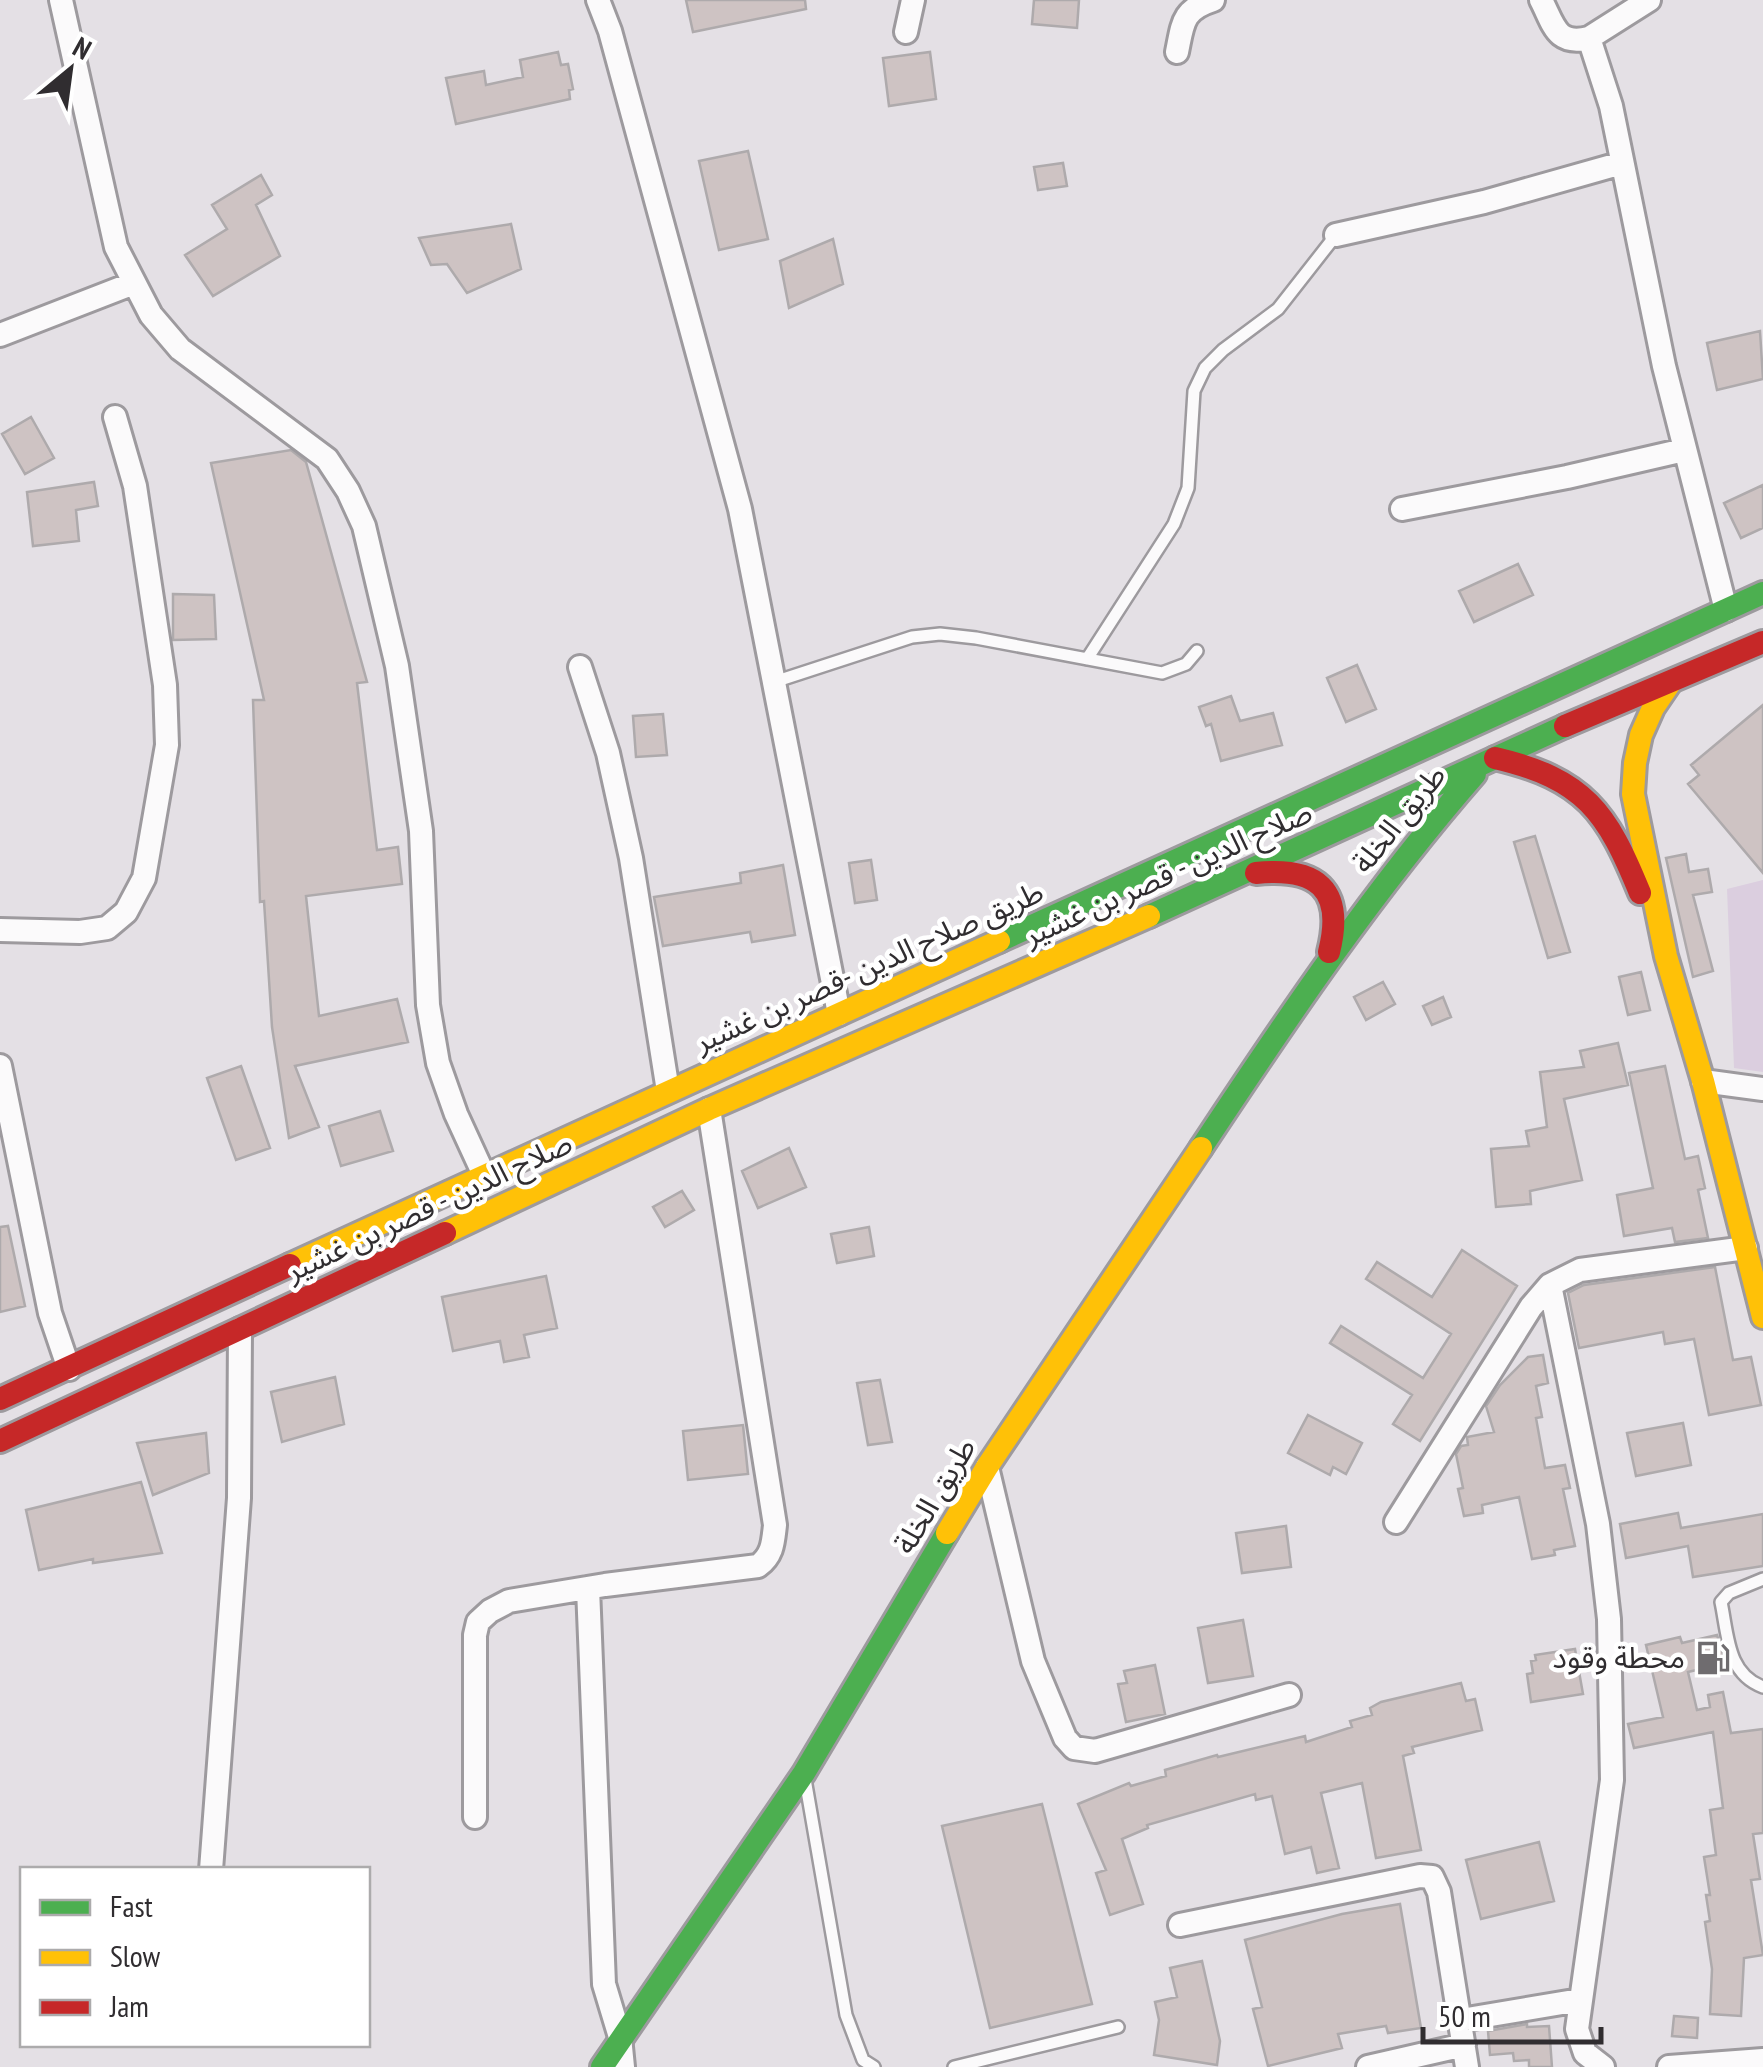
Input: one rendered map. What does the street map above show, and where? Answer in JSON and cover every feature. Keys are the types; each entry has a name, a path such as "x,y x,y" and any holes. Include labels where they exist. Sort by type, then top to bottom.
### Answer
{"main road":[{"name":"طريق صلاح الدين -قصر بن غشير","path":"0,1399 484,1174 1763,593"},
{"name":"صلاح الدين - قصر بن غشير","path":"0,1440 709,1110 1763,642"},
{"path":"1670,684 1644,723 1632,770 1633,794 1666,956 1703,1080 1763,1317"},
{"path":"1489,762 1516,762 1554,778 1602,817 1615,834 1666,956"},
{"name":"طريق الخلة","path":"602,2067 804,1773 987,1466 1326,959 1415,843 1489,762"},
{"name":"طريق الخلة","path":"1246,874 1300,872 1316,882 1329,897 1335,916 1335,934 1326,959"}],"street":[{"path":"60,0 116,247 151,315 180,349 327,458 364,526 397,666 418,813 428,1005 438,1063 484,1174"},
{"path":"598,0 610,31 740,509 839,1014"},
{"path":"906,32 913,0"},
{"path":"1178,52 1183,23 1190,10 1213,0"},
{"path":"1541,0 1562,37 1573,42 1589,38 1649,0"},
{"path":"1589,38 1611,106 1684,450 1726,610"},
{"path":"1336,235 1484,202 1622,162"},
{"path":"0,334 134,282"},
{"path":"0,930 80,932 107,928 126,912 144,878 167,745 165,684 135,486 115,417"},
{"path":"1402,508 1684,450"},
{"path":"580,668 608,753 631,858 668,1091"},
{"path":"0,1066 50,1313 68,1369"},
{"path":"1703,1080 1763,1089"},
{"path":"475,1817 475,1634 478,1622 490,1611 509,1601 758,1566 772,1548 775,1525 709,1110"},
{"path":"1396,1522 1550,1284 1580,1270 1746,1248"},
{"path":"1550,1284 1598,1524 1609,1619 1612,1780 1578,2037 1585,2053 1603,2067"},
{"path":"211,1867 239,1498 240,1328"},
{"path":"987,1466 1033,1661 1065,1738 1074,1748 1095,1752 1289,1696"},
{"path":"588,1588 604,1984 620,2037 623,2067"},
{"path":"1180,1925 1420,1876 1432,1877 1439,1892 1466,2056 1368,2067"},
{"path":"1460,2020 1580,2000"},
{"path":"1669,2067 1763,2060"}],"lane":[{"path":"1087,659 1174,524 1188,488 1194,391 1204,368 1278,309 1336,235"},
{"path":"774,682 912,637 940,634 1162,672 1186,664 1197,651"},
{"path":"1763,1579 1729,1593 1721,1602 1736,1670 1748,1682 1763,1687"},
{"path":"804,1773 846,2015 863,2060 874,2067"},
{"path":"954,2067 1118,2027"}],"shaded area":[{"path":"1763,880 1763,1072 1734,1068 1727,889"}],"building":[{"path":"686,0 805,0 806,9 693,32"},
{"path":"1034,0 1079,0 1077,28 1032,24"},
{"path":"558,52 561,65 568,64 573,89 569,90 570,99 456,124 446,78 484,71 486,85 523,77 520,60"},
{"path":"930,52 936,99 889,106 883,58"},
{"path":"748,151 768,239 719,250 699,161"},
{"path":"1063,163 1067,186 1038,190 1034,167"},
{"path":"261,175 272,195 256,205 280,256 213,296 185,255 227,229 212,205"},
{"path":"511,224 521,269 467,293 447,264 431,265 419,238"},
{"path":"833,239 843,284 789,308 780,261"},
{"path":"1760,331 1763,379 1717,390 1707,343"},
{"path":"31,417 54,458 25,474 2,434"},
{"path":"291,450 306,462 367,682 357,683 377,850 398,847 402,884 306,896 319,1016 397,999 408,1042 295,1066 319,1127 289,1138 272,1027 264,901 260,902 253,700 264,700 211,463"},
{"path":"94,482 98,506 76,510 79,541 33,546 27,492"},
{"path":"1763,485 1763,528 1741,538 1724,503"},
{"path":"1518,564 1533,595 1474,622 1459,591"},
{"path":"173,594 214,595 216,639 173,640"},
{"path":"1357,665 1376,709 1346,722 1327,678"},
{"path":"1231,696 1240,721 1273,713 1282,745 1221,761 1211,724 1206,726 1199,707"},
{"path":"1763,705 1763,873 1688,784 1699,775 1691,765"},
{"path":"663,714 667,755 636,757 633,716"},
{"path":"1535,836 1570,952 1548,958 1514,842"},
{"path":"1686,854 1689,872 1708,869 1712,892 1693,895 1713,971 1693,977 1666,858"},
{"path":"871,860 877,900 855,903 849,863"},
{"path":"783,865 795,935 752,942 750,932 663,946 654,897 741,883 740,873"},
{"path":"1641,972 1650,1010 1628,1015 1619,977"},
{"path":"1383,982 1395,1004 1366,1020 1354,997"},
{"path":"1443,997 1451,1017 1432,1025 1423,1006"},
{"path":"1618,1043 1628,1085 1564,1099 1582,1180 1530,1191 1531,1204 1496,1207 1491,1149 1529,1146 1526,1131 1547,1127 1540,1072 1584,1067 1580,1051"},
{"path":"241,1066 270,1148 236,1160 207,1078"},
{"path":"1665,1066 1685,1159 1698,1156 1705,1188 1698,1190 1708,1238 1675,1242 1672,1228 1624,1236 1617,1195 1653,1188 1629,1073"},
{"path":"380,1111 393,1151 341,1166 329,1126"},
{"path":"789,1148 806,1187 758,1208 742,1171"},
{"path":"682,1191 694,1210 665,1227 653,1207"},
{"path":"8,1226 25,1306 0,1312 0,1227"},
{"path":"869,1227 874,1256 837,1263 831,1234"},
{"path":"1462,1250 1517,1286 1420,1441 1393,1424 1412,1395 1330,1343 1341,1326 1423,1378 1451,1334 1366,1279 1377,1262 1432,1297"},
{"path":"1715,1267 1733,1360 1751,1357 1761,1405 1709,1415 1694,1339 1665,1344 1663,1332 1579,1348 1568,1293 1584,1285"},
{"path":"546,1276 557,1328 524,1335 529,1357 504,1362 500,1341 453,1351 442,1297"},
{"path":"1543,1355 1548,1383 1536,1386 1542,1417 1536,1418 1545,1468 1565,1465 1570,1488 1563,1489 1575,1546 1532,1559 1519,1497 1482,1505 1483,1513 1464,1516 1456,1454 1461,1446 1468,1445 1467,1437 1494,1432 1486,1406 1500,1385 1528,1357"},
{"path":"335,1377 344,1424 282,1442 271,1392"},
{"path":"880,1380 892,1442 868,1445 857,1383"},
{"path":"1308,1415 1362,1443 1346,1474 1333,1467 1330,1475 1288,1453"},
{"path":"1683,1423 1691,1465 1636,1476 1627,1433"},
{"path":"743,1425 748,1474 688,1480 683,1431"},
{"path":"206,1433 209,1473 153,1495 137,1443"},
{"path":"141,1482 162,1553 93,1563 93,1559 39,1570 26,1510"},
{"path":"1678,1513 1681,1528 1763,1514 1763,1566 1693,1577 1688,1546 1626,1558 1620,1524"},
{"path":"1286,1526 1291,1567 1242,1573 1236,1533"},
{"path":"1243,1620 1253,1676 1208,1683 1198,1628"},
{"path":"1717,1635 1726,1663 1688,1672 1697,1710 1710,1707 1708,1695 1723,1692 1731,1733 1763,1729 1763,1833 1753,1834 1760,1879 1751,1880 1763,1955 1744,1958 1741,2016 1710,2014 1712,1969 1705,1922 1710,1921 1706,1895 1710,1895 1704,1857 1716,1855 1710,1810 1723,1808 1713,1732 1634,1748 1628,1724 1663,1717 1646,1645 1680,1637 1682,1643"},
{"path":"1575,1649 1583,1694 1531,1702 1527,1674 1533,1673 1531,1661 1536,1660 1535,1655"},
{"path":"1155,1665 1165,1714 1126,1722 1118,1684 1127,1683 1124,1671"},
{"path":"1461,1683 1466,1701 1475,1699 1482,1730 1412,1747 1414,1753 1403,1756 1421,1850 1376,1858 1362,1783 1321,1793 1339,1868 1317,1873 1311,1847 1285,1854 1272,1796 1256,1800 1255,1794 1147,1825 1148,1828 1122,1839 1143,1904 1110,1915 1096,1873 1106,1870 1078,1804 1129,1783 1131,1786 1166,1776 1165,1770 1217,1755 1305,1736 1306,1742 1352,1727 1350,1721 1372,1715 1370,1708 1381,1702"},
{"path":"1042,1804 1092,2004 990,2028 942,1826"},
{"path":"1539,1842 1554,1901 1481,1919 1466,1860"},
{"path":"1400,1904 1421,2028 1388,2033 1386,2026 1338,2034 1342,2048 1268,2066 1253,2009 1262,2007 1245,1940 1342,1914"},
{"path":"1202,1961 1220,2041 1217,2065 1154,2055 1159,2020 1155,2002 1177,1997 1170,1968"},
{"path":"1674,2016 1698,2018 1697,2038 1672,2036"},
{"path":"1527,2024 1549,2026 1552,2067 1529,2067 1529,2060 1514,2061 1513,2053 1490,2055 1488,2031"}],"traffic: fast":[{"path":"999,941 1763,593"},
{"path":"1149,916 1565,726"},
{"path":"1201,1148 1366,909 1475,774"},
{"path":"602,2067 804,1773 947,1533"}],"traffic: slow":[{"path":"1670,683 1641,735 1633,794 1666,956 1703,1081 1763,1317"},
{"path":"445,1233 709,1109 1149,916"},
{"path":"290,1265 999,941"},
{"path":"947,1533 1201,1148"}],"traffic: jam":[{"path":"1565,726 1763,642"},
{"path":"1495,758 1551,777 1589,803 1616,841 1640,893"},
{"path":"1256,873 1295,874 1321,886 1333,912 1329,952"},
{"path":"0,1441 445,1233"},
{"path":"0,1399 290,1265"}],"place":[{"name":"محطة وقود","path":"1713,1658"}]}
